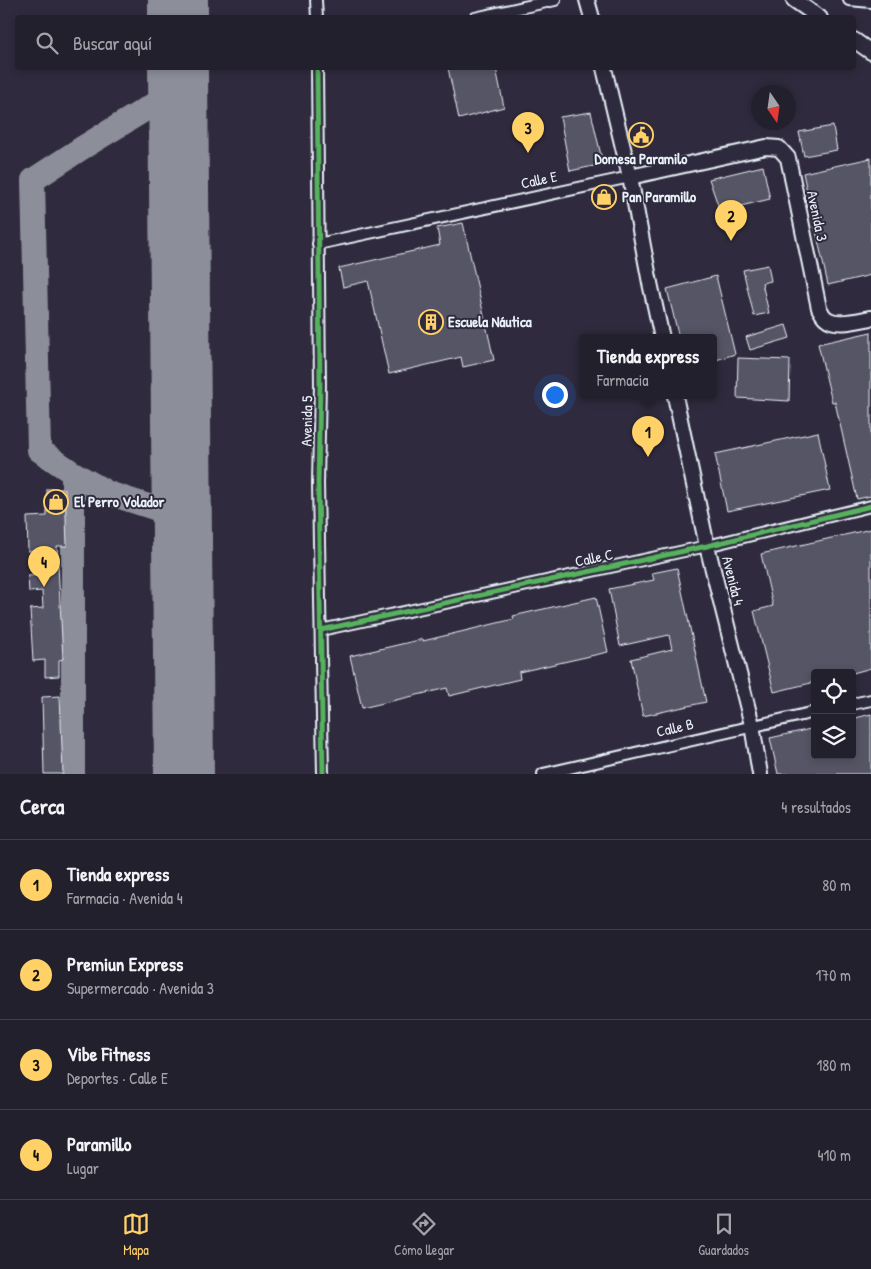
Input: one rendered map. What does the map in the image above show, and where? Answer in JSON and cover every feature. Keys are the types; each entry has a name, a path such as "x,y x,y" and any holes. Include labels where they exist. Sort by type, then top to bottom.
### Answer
{"main road":[{"path":"588,0 591,15"},
{"path":"794,0 816,15"},
{"path":"856,41 871,52"},
{"path":"604,70 630,177 661,334"},
{"name":"Calle E","path":"630,177 766,147"},
{"name":"Avenida 3","path":"766,147 779,148 788,158 819,308 824,317 832,322 851,322 871,318"},
{"name":"Avenida 4","path":"676,399 708,546 752,725 760,774"}],"street":[{"path":"316,0 317,15"},
{"path":"488,15 556,0"},
{"path":"849,0 871,2"},
{"name":"Avenida 5","path":"317,70 320,374 318,482 323,774"},
{"name":"Calle E","path":"318,244 630,177"},
{"name":"Calle C","path":"321,630 708,546 871,506"},
{"path":"856,703 871,700"},
{"name":"Calle B","path":"543,774 811,713"}],"building":[{"path":"448,70 496,70 504,107 459,119"},
{"path":"591,112 603,164 570,171 560,117"},
{"path":"833,126 837,150 804,156 799,132"},
{"path":"871,158 871,275 828,285 803,173"},
{"path":"763,166 770,199 720,211 709,179"},
{"name":"Escuela Náutica","path":"463,223 494,360 463,367 461,357 389,374 368,281 343,287 339,268 440,245 437,228"},
{"path":"768,265 771,281 762,283 769,313 754,316 743,270"},
{"path":"716,276 735,354 717,360 717,334 678,334 667,289"},
{"path":"786,325 790,338 750,350 746,337"},
{"path":"871,332 871,496 857,499 835,402 832,402 818,344"},
{"path":"738,358 790,360 789,401 737,398"},
{"path":"818,432 830,490 727,511 715,454"},
{"path":"47,489 65,489 67,546 57,546 63,659 59,660 59,676 45,677 45,660 33,661 30,609 43,608 42,591 29,592 28,576 42,575 41,550 28,551 27,517 47,516"},
{"path":"871,529 871,668 856,672 856,669 811,669 811,683 774,692 754,611 773,606 761,554"},
{"path":"677,568 706,702 643,716 631,659 672,649 669,635 620,646 609,589 654,580 652,573"},
{"path":"596,597 608,652 519,672 520,679 449,696 447,688 362,708 350,656 423,639 423,641 514,619 513,616"},
{"path":"60,696 63,774 44,774 42,697"},
{"path":"871,714 871,774 778,774 770,738 811,729 811,759 856,759 856,718"}],"taxiway":[{"path":"179,89 33,180 39,450 73,473 108,493 182,517"},
{"path":"73,473 73,774"}],"runway":[{"path":"178,0 178,15"},
{"path":"178,70 184,774"}],"cycle path":[{"path":"317,70 320,384 318,483 323,774"},
{"path":"321,630 707,546 871,506"}],"place":[{"name":"Domesa Paramilo","path":"641,135"},
{"name":"Vibe Fitness","path":"528,153"},
{"name":"Pan Paramillo","path":"604,197"},
{"name":"Premiun Express","path":"731,241"},
{"name":"Escuela Náutica","path":"431,322"},
{"name":"Tienda express","path":"648,457"},
{"name":"El Perro Volador","path":"56,502"},
{"name":"Paramillo","path":"44,587"}]}
